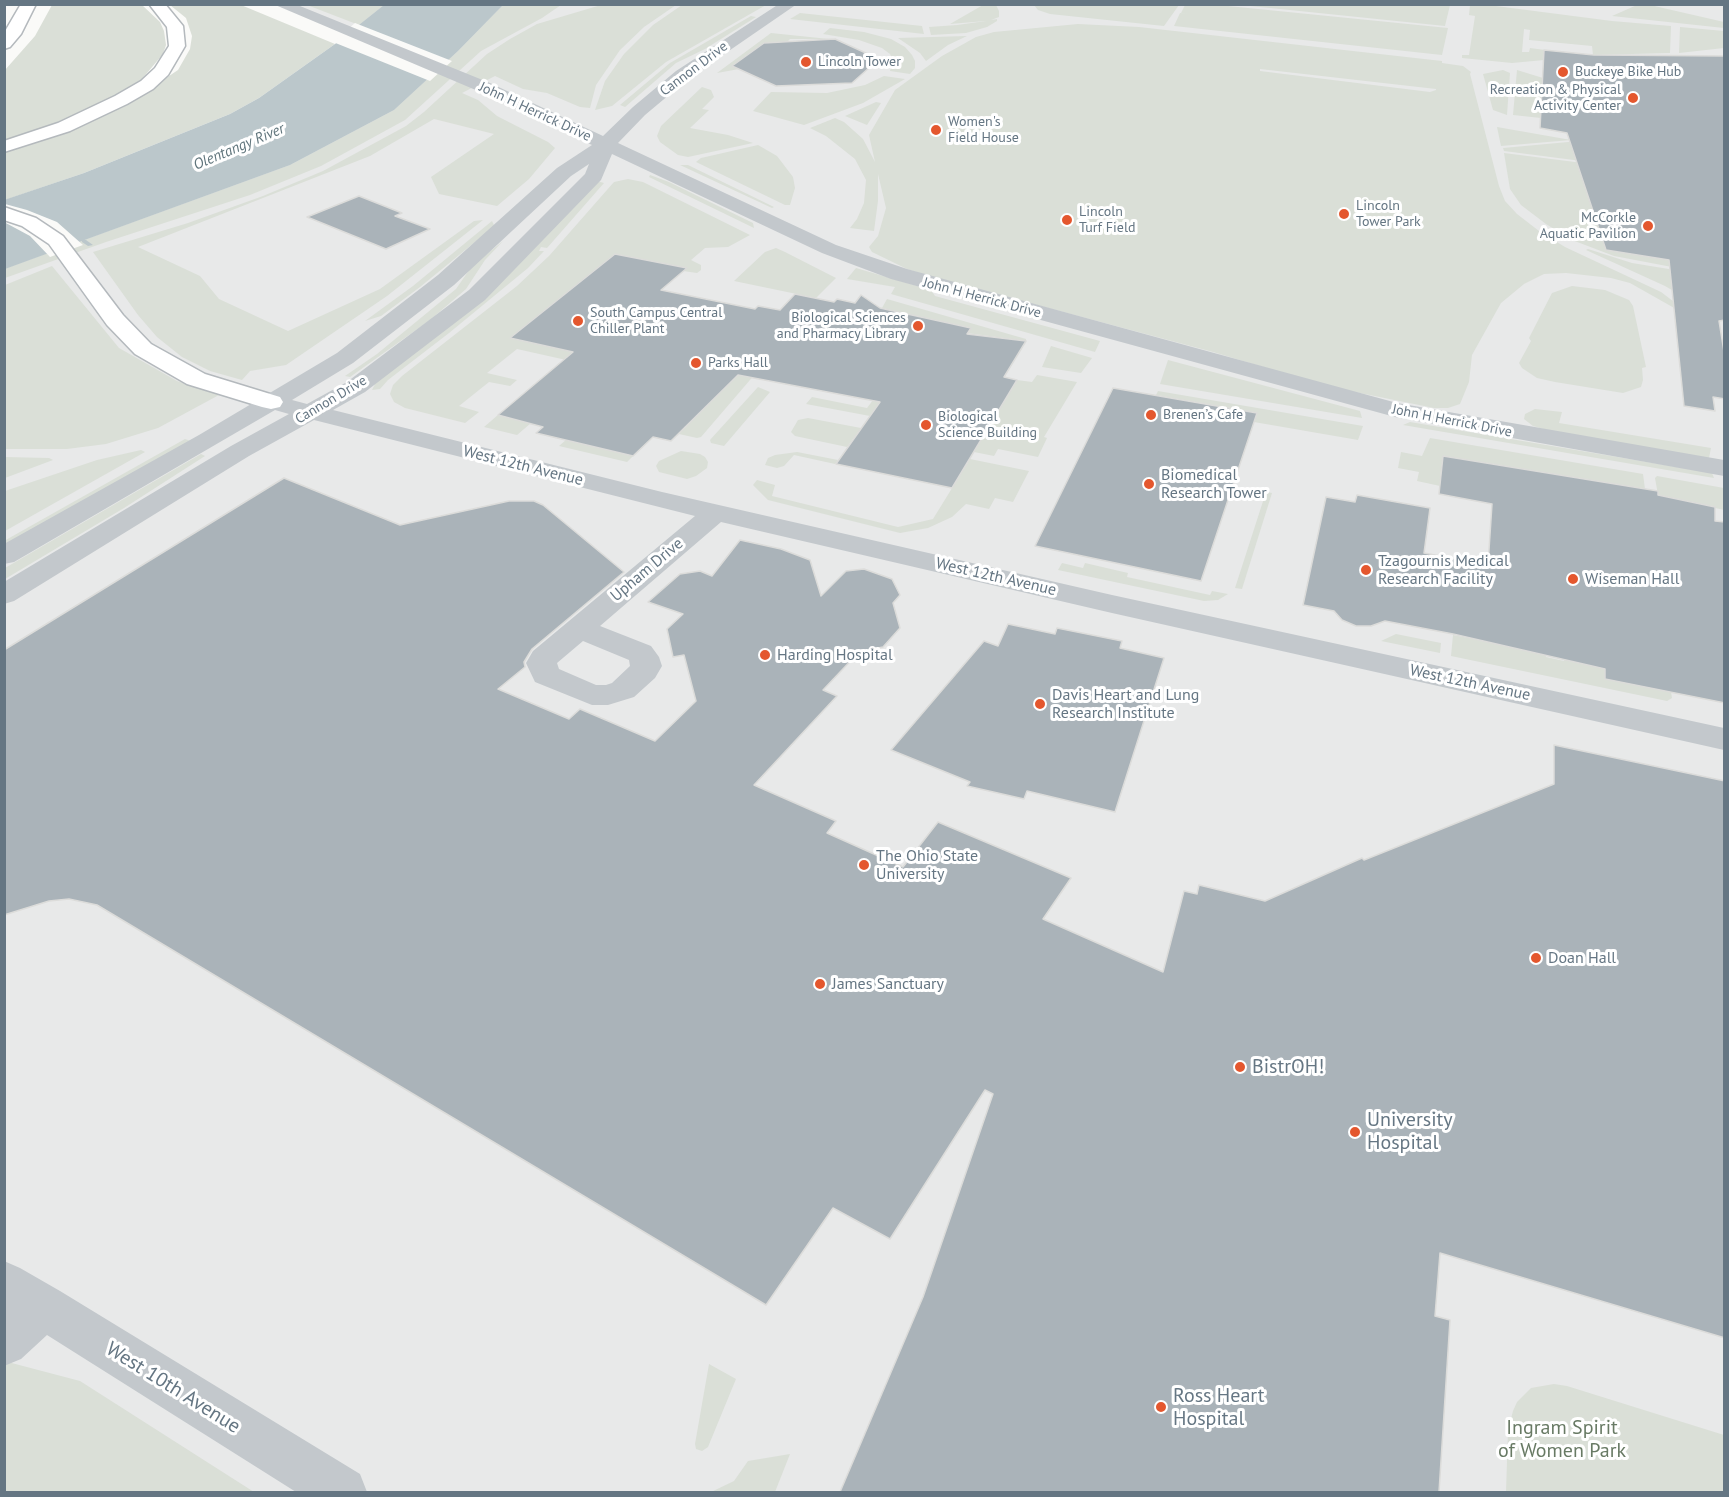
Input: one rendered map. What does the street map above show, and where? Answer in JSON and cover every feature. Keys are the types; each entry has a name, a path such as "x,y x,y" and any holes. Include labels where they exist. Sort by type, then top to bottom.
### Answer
{"highway":[{"path":"4,44 15,31 28,4"},
{"path":"4,147 64,127 147,85 162,70 177,46 175,26 156,4"},
{"path":"4,213 44,230 67,254 122,329 143,349 161,361 217,387 271,402"}],"street":[{"name":"John H Herrick Drive","path":"280,4 484,87 829,249 898,274 1395,410 1725,468"},
{"name":"Cannon Drive","path":"4,556 345,358 446,280 564,172 606,144 639,111 682,75 790,4"},
{"name":"Cannon Drive","path":"4,595 233,455 356,387 477,295 517,251 591,180 606,144"},
{"name":"West 12th Avenue","path":"271,402 716,512 1112,604 1725,739"},
{"name":"Upham Drive","path":"579,628 716,512"},
{"path":"4,1343 24,1295"},
{"name":"West 10th Avenue","path":"24,1295 342,1492"}],"shaded area":[{"name":"The Ohio State University","path":"280,5 1724,5 1724,1492 5,1492 4,238 392,51"}],"green space":[{"path":"1218,4 1448,28 1442,55 1174,26 1180,13 1190,14 1181,13 1185,5"},
{"path":"52,5 142,5 160,22 164,31 166,45 163,54 142,79 124,92 75,117 5,142 5,70 35,36"},
{"path":"170,5 241,5 335,44 259,98 230,114 84,173 5,200 4,153 63,133 123,107 178,70 190,49 192,36 186,18"},
{"path":"307,5 384,5 359,25"},
{"path":"503,5 561,5 481,51 405,120 321,166 250,195 5,278 4,269 290,165 394,110 458,51"},
{"path":"601,5 676,5 644,27 620,50 596,85 590,108 580,107 547,93 523,89 495,76 462,93 478,100 497,116 548,142 555,148 529,179 497,206 439,194 431,177 494,134 434,119 370,156 138,247 200,276 219,299 288,331 380,289 474,221 483,220 387,296 286,365 250,371 242,380 210,371 182,357 157,337 138,315 93,252 188,223 323,171 406,126 487,54 510,39 537,24"},
{"path":"682,5 766,5 666,62 612,106 595,110 605,81 624,54 653,25"},
{"path":"983,5 996,5 999,17 991,20 997,19 997,21 987,27 966,33 931,35 929,27 986,21 950,24"},
{"path":"1034,5 1179,5 1164,26 1050,14 1038,10"},
{"path":"1241,5 1450,5 1445,26"},
{"path":"1470,5 1488,5 1671,26 1670,53 1593,55 1592,46 1529,40 1530,30 1524,29 1522,52 1529,52 1530,48 1545,50 1544,60 1512,63 1462,58 1462,55 1469,55 1475,16 1469,15"},
{"path":"1637,5 1650,5 1724,22 1724,28 1612,16"},
{"path":"800,13 922,26 924,34 790,19"},
{"path":"751,16 756,17 705,49 676,63 625,107 620,105 670,63"},
{"path":"1078,24 1139,27 1442,61 1442,63 1463,66 1471,72 1499,186 1505,201 1517,214 1539,231 1565,247 1661,292 1686,311 1676,309 1630,283 1611,278 1566,273 1544,274 1524,284 1501,303 1472,355 1469,382 1460,404 1448,408 1434,408 1330,387 1213,352 907,269 872,252 869,247 878,236 886,208 878,174 878,201 874,231 850,228 864,203 866,180 855,159 826,136 810,128 835,118 844,122 863,139 875,162 869,135 895,90 942,56 976,37 994,32","holes":["1260,69 1436,89 1430,92 1260,71"]},
{"path":"1680,27 1724,31 1724,48 1679,53"},
{"path":"830,28 864,32 891,39 905,47 912,55 915,68 910,74 890,71 893,60 890,54 882,48 859,40 823,34"},
{"path":"771,33 829,39 790,39 787,42 764,43 733,65 739,69 717,73"},
{"path":"967,36 948,45 926,61 920,53 898,38"},
{"path":"1503,70 1510,73 1507,115 1493,110 1483,74"},
{"path":"1517,70 1543,78 1541,118 1513,115"},
{"path":"884,76 905,79 863,103 804,125 753,111 771,92 827,93 865,85"},
{"path":"702,87 711,90 714,97 702,109 709,110 690,128 728,135 753,143 688,157 678,155 660,142 657,136 661,126"},
{"path":"876,102 881,103 867,125 845,116"},
{"path":"1497,127 1571,140 1501,146"},
{"path":"1579,141 1628,167 1504,151 1503,148"},
{"path":"758,145 777,156 793,177 795,188 790,205 785,205 696,162 701,158"},
{"path":"1504,153 1701,178 1672,267 1614,256 1572,240 1546,224 1521,205 1510,189"},
{"path":"680,165 688,165 774,207 772,208"},
{"path":"650,175 753,223 754,228 649,177"},
{"path":"628,179 643,182 750,235 728,247 705,248 691,260 701,265 701,270 697,273 683,271 686,268 615,254 511,338 587,355 593,366 517,349 487,373 517,380 510,386 489,382 459,406 479,412 465,423 405,408 394,402 390,394 393,385 402,376 517,286 549,256 614,182"},
{"path":"597,181 604,183 547,248 541,247 539,251 544,251 528,268 388,380 380,389 372,390 375,384"},
{"path":"492,221 494,225 492,228 420,287 381,316 365,321 413,286"},
{"path":"503,241 485,260 466,289 430,320 350,377 345,376 377,354 456,289 472,266"},
{"path":"776,248 836,278 816,298 734,281 765,252"},
{"path":"1586,250 1632,263 1681,271 1684,297"},
{"path":"52,266 119,348 177,381 219,395 158,428 106,444 67,449 5,449 5,285"},
{"path":"856,268 931,290 935,296 1100,341 1095,352 891,294 895,287 847,279"},
{"path":"1572,286 1605,290 1629,300 1633,306 1646,367 1642,368 1641,387 1623,393 1537,378 1522,368 1519,363 1531,341 1529,338 1552,293"},
{"path":"887,299 1026,339 1026,341 967,333 970,328 882,308"},
{"path":"769,343 780,345 701,437 679,434"},
{"path":"1051,346 1092,358 1081,373 1042,367"},
{"path":"1168,360 1360,411 1362,418 1160,384"},
{"path":"1037,375 1077,382 1044,437 1047,438 1038,457 998,449 994,456 974,452 1017,380 1032,382"},
{"path":"758,387 770,392 724,446 711,443 710,440"},
{"path":"1158,391 1363,426 1358,440 1254,422 1257,413 1156,395"},
{"path":"812,397 867,408 873,400 880,402 870,416 806,404"},
{"path":"1535,409 1562,412 1559,423 1711,448 1709,458 1554,432 1533,426 1524,419 1525,414"},
{"path":"498,415 531,423 517,435 484,427"},
{"path":"808,418 861,428 847,447 795,436 791,432 798,420"},
{"path":"1410,422 1712,473 1714,478 1403,425"},
{"path":"1430,438 1643,474 1645,489 1443,456 1440,478 1469,483 1468,492 1417,481 1419,472 1398,468 1401,452 1422,456"},
{"path":"185,439 191,441 5,548 4,541"},
{"path":"566,440 633,456 627,462 559,446"},
{"path":"141,450 145,452 5,531 5,491 97,460"},
{"path":"681,451 705,457 708,462 707,468 687,479 659,472 656,466 659,461"},
{"path":"797,452 838,460 835,464 794,455 784,466 777,468 765,465 768,458 775,455"},
{"path":"201,454 205,456 124,508 5,579 5,568"},
{"path":"5,457 49,458 53,460 5,478"},
{"path":"970,459 1029,471 1013,502 995,498 989,509 966,504 952,517 928,528 900,533 768,500 753,485 757,480 775,485 772,496 898,527 933,519"},
{"path":"1657,476 1724,488 1724,510 1658,495 1655,478"},
{"path":"1266,492 1272,493 1242,589 1235,588"},
{"path":"1062,563 1083,568 1085,563 1128,573 1127,577 1210,595 1212,591 1228,594 1218,600 1204,601 1058,570"},
{"path":"1396,634 1441,643 1440,653 1381,641"},
{"path":"1453,635 1545,653 1546,657 1564,661 1565,657 1605,665 1671,692 1672,698 1667,701 1451,656"},
{"path":"4,1361 80,1381 254,1492 5,1492"},
{"path":"709,1364 736,1379 708,1447 702,1451 696,1449 695,1444"},
{"name":"Ingram Spirit of Women Park","path":"1554,1384 1567,1386 1724,1435 1724,1492 1506,1492 1508,1430 1517,1402 1531,1388"},
{"path":"790,1454 775,1492 711,1492 734,1481 748,1461"}],"water":[{"name":"Olentangy River","path":"384,5 503,5 458,51 394,110 290,165 5,269 4,200 84,173 230,114 259,98 335,44"}],"pier":[{"path":"355,23 452,61 430,81 333,42"},
{"path":"5,204 57,222 83,245 50,257 30,236 4,222"}],"building":[{"name":"Lincoln Tower","path":"835,39 879,59 852,83 776,86 732,66 764,43"},
{"path":"1544,50 1594,55 1725,56 1725,320 1719,321 1725,358 1725,399 1713,397 1715,411 1684,406 1669,260 1606,250 1567,133 1540,128"},
{"path":"359,196 402,213 395,216 430,229 386,249 307,217"},
{"path":"615,254 687,268 661,290 755,309 758,306 780,310 795,294 834,302 837,299 855,303 861,295 880,308 971,328 967,334 1026,341 1004,377 1017,380 952,488 836,464 880,402 738,375 671,441 653,437 633,456 536,433 543,427 498,415 573,352 510,338"},
{"name":"Biomedical Research Tower","path":"1113,388 1257,413 1201,581 1035,546"},
{"name":"Wiseman Hall","path":"1443,456 1658,491 1658,495 1715,507 1715,521 1725,522 1725,703 1605,679 1605,669 1453,634 1385,621 1371,626 1356,626 1342,620 1334,611 1303,605 1326,497 1355,502 1357,495 1430,508 1424,553 1488,565 1492,504 1439,494"},
{"path":"284,478 400,525 509,501 534,501 543,505 624,572 532,649 524,662 525,667 498,689 569,719 580,709 655,741 696,701 684,655 673,657 667,629 683,614 648,602 680,574 700,571 712,576 740,540 781,549 810,560 821,596 846,571 864,569 892,579 900,595 893,603 900,628 883,647 859,652 823,690 837,696 754,785 836,821 827,833 903,867 938,822 1071,878 1043,919 1163,972 1184,891 1197,894 1199,885 1265,901 1362,858 1364,860 1554,784 1554,745 1725,781 1725,1338 1440,1253 1435,1316 1450,1320 1439,1492 840,1492 923,1297 993,1094 985,1090 890,1239 833,1208 766,1305 97,905 69,899 49,901 4,915 4,650"},
{"name":"Davis Heart and Lung Research Institute","path":"1008,624 1055,634 1057,628 1122,641 1120,648 1164,658 1115,812 1027,791 1024,799 967,786 970,782 891,750 984,641 998,646"}],"waterway":[{"path":"84,241 90,245"}],"place":[{"name":"Lincoln Tower","path":"806,62"},
{"name":"Buckeye Bike Hub","path":"1563,72"},
{"name":"Recreation & Physical Activity Center","path":"1633,98"},
{"name":"Women's Field House","path":"936,130"},
{"name":"Lincoln Tower Park","path":"1344,214"},
{"name":"Lincoln Turf Field","path":"1067,220"},
{"name":"McCorkle Aquatic Pavilion","path":"1648,226"},
{"name":"South Campus Central Chiller Plant","path":"578,321"},
{"name":"Biological Sciences and Pharmacy Library","path":"918,326"},
{"name":"Parks Hall","path":"696,363"},
{"name":"Brenen’s Cafe","path":"1151,415"},
{"name":"Biological Science Building","path":"926,425"},
{"name":"Biomedical Research Tower","path":"1149,484"},
{"name":"Tzagournis Medical Research Facility","path":"1366,570"},
{"name":"Wiseman Hall","path":"1573,579"},
{"name":"Harding Hospital","path":"765,655"},
{"name":"Davis Heart and Lung Research Institute","path":"1040,704"},
{"name":"The Ohio State University","path":"864,865"},
{"name":"Doan Hall","path":"1536,958"},
{"name":"James Sanctuary","path":"820,984"},
{"name":"BistrOH!","path":"1240,1067"},
{"name":"University Hospital","path":"1355,1132"},
{"name":"Ross Heart Hospital","path":"1161,1407"}]}
